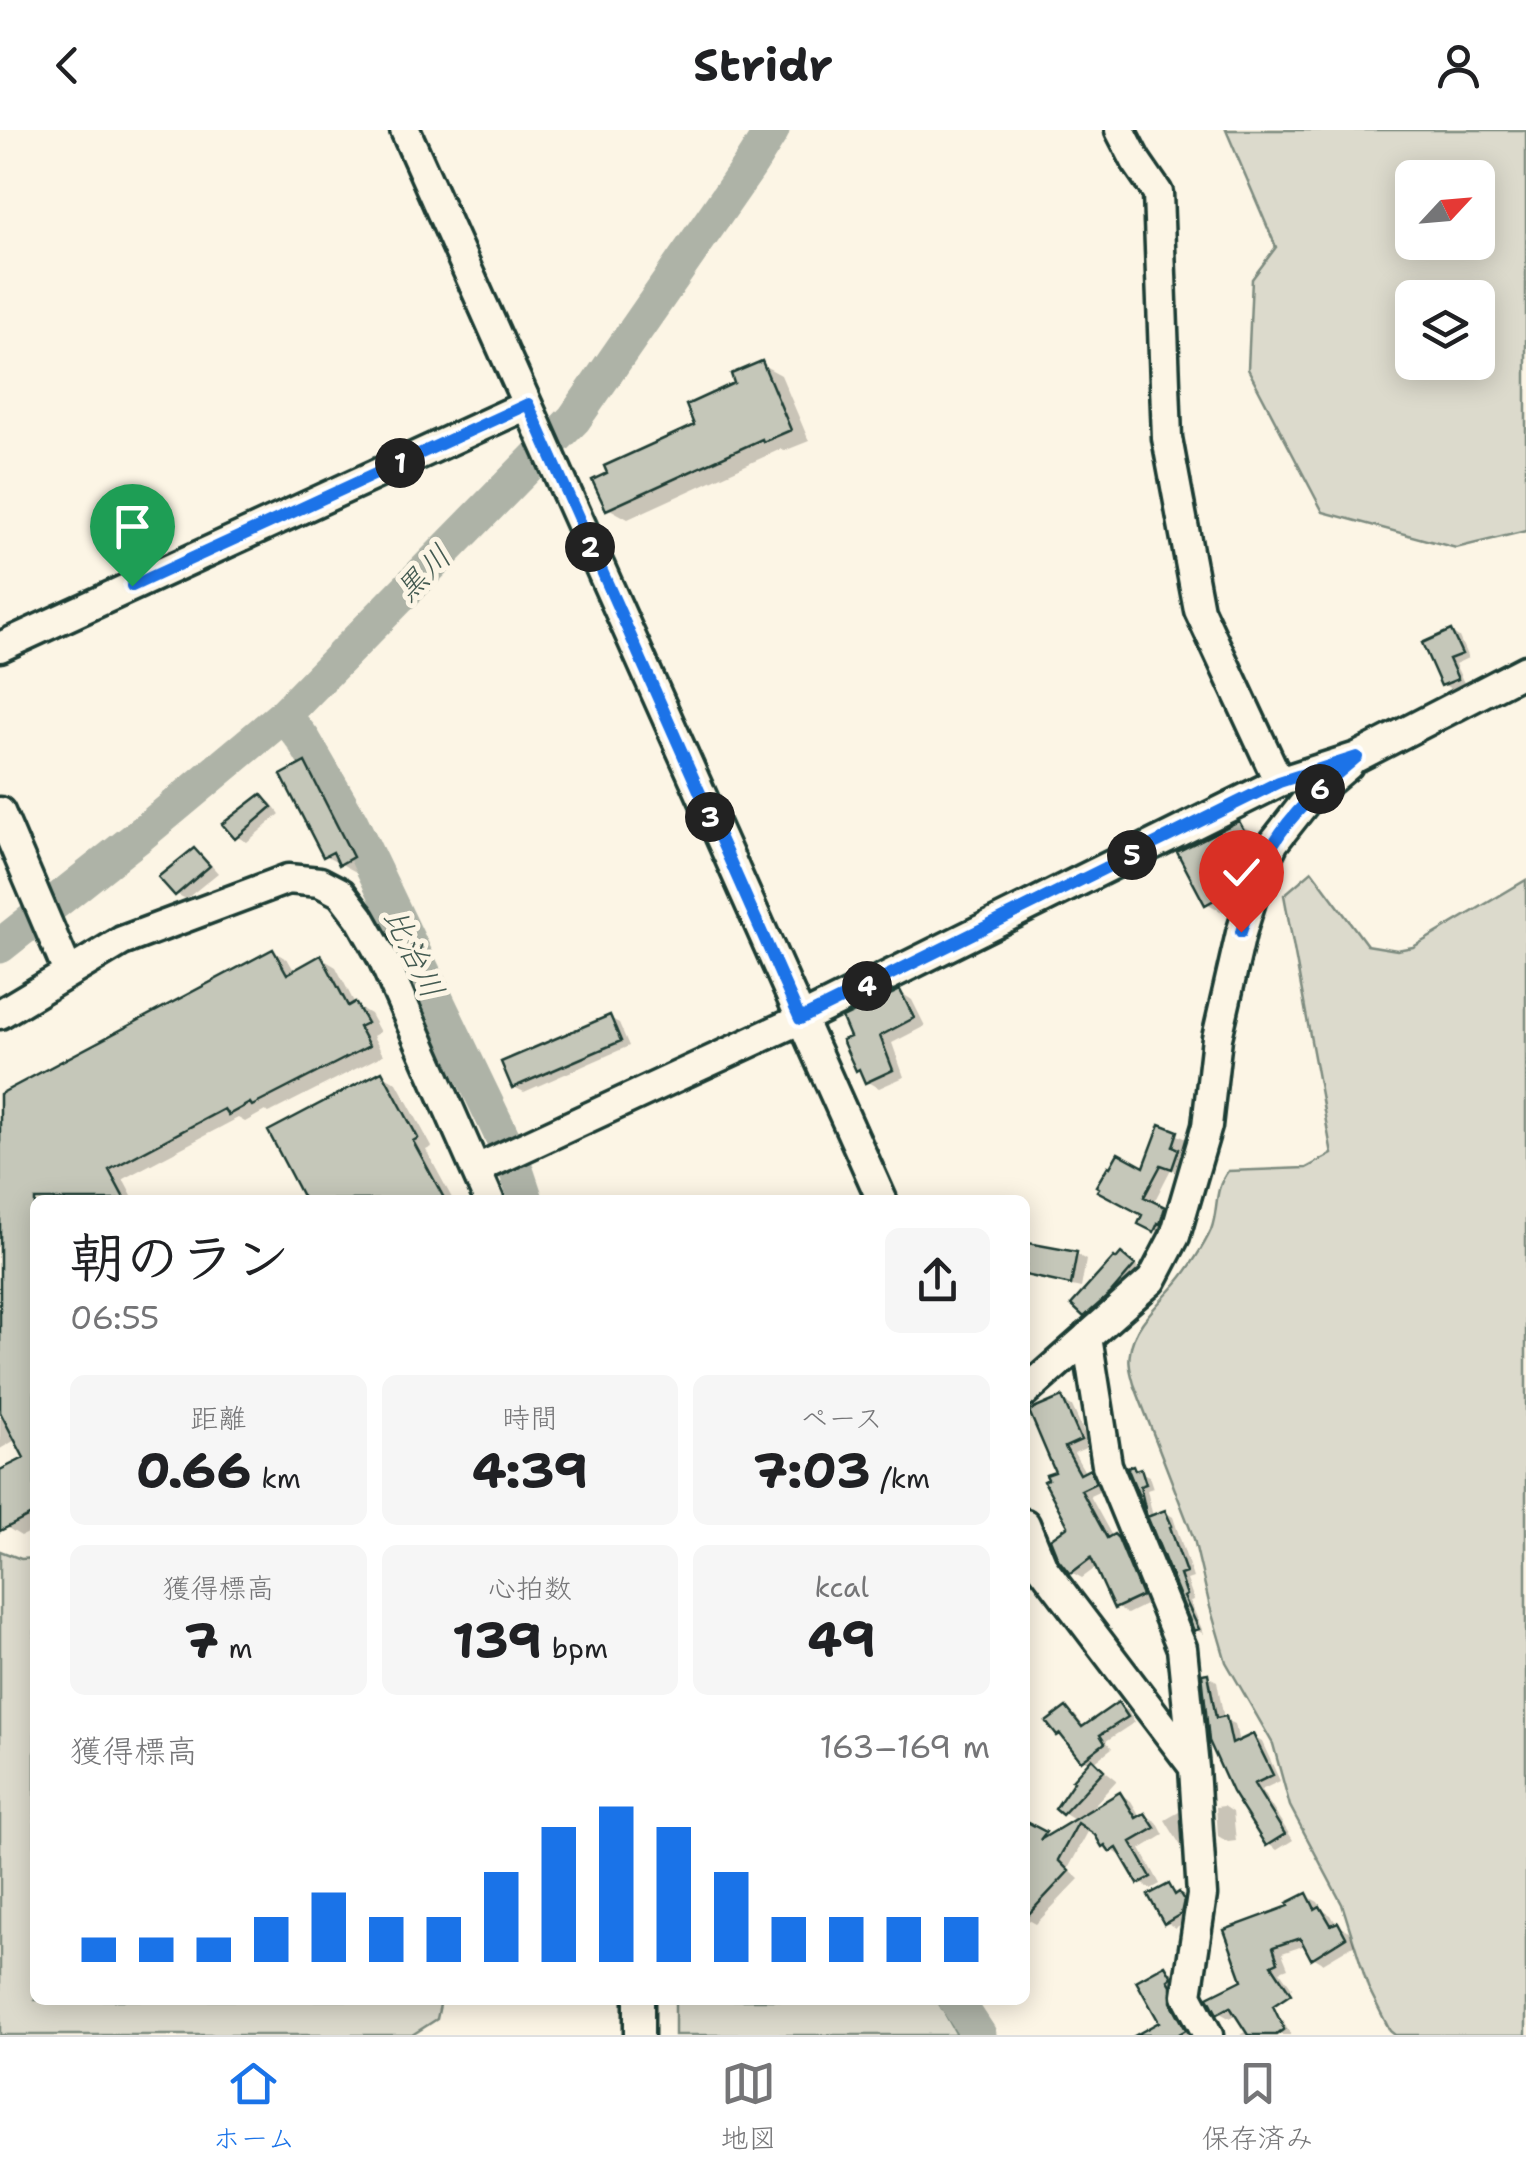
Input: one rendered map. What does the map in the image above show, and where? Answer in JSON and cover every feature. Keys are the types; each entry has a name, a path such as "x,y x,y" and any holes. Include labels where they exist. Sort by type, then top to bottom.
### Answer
{"street":[{"path":"405,130 880,1195"},
{"path":"1120,130 1158,193 1167,438 1200,610 1279,782"},
{"path":"0,647 528,404"},
{"path":"477,1169 800,1019 1279,782 1357,757 1526,670"},
{"path":"1030,1388 1152,1280 1175,1236 1206,1126 1217,1038 1241,932 1261,869 1274,842 1307,800 1357,757"},
{"path":"0,812 66,965"},
{"path":"0,1014 66,965 122,941 288,879 320,882 340,893 376,945 488,1195"},
{"path":"1087,1337 1107,1465 1182,1648 1202,1895 1187,1995 1208,2035"},
{"path":"1030,1536 1043,1568 1194,1768"},
{"path":"639,2005 639,2035"}],"shaded area":[{"path":"1226,130 1526,130 1526,531 1456,548 1323,512 1248,369 1252,279 1276,247"},
{"path":"1312,871 1367,945 1397,950 1413,947 1526,880 1526,2035 1395,2035 1390,2031 1368,1987 1342,1904 1290,1806 1273,1744 1226,1662 1194,1539 1130,1368 1136,1333 1186,1271 1208,1236 1220,1186 1228,1171 1306,1168 1332,1154 1284,895"},
{"path":"0,1551 30,1558 30,2005 440,2005 437,2019 412,2035 0,2035"},
{"path":"675,2005 940,2005 957,2035 675,2035"}],"building":[{"path":"762,361 791,430 763,442 762,439 606,510 592,480 607,473 604,466 694,425 686,405 734,383 731,374"},
{"path":"1451,630 1462,654 1449,659 1458,679 1441,686 1422,643"},
{"path":"305,762 353,857 339,865 333,852 323,857 281,775"},
{"path":"261,794 272,807 235,839 222,824"},
{"path":"1239,821 1246,834 1233,840 1237,848 1227,854 1233,864 1219,871 1224,879 1216,883 1223,895 1205,905 1177,852"},
{"path":"194,848 210,866 175,896 158,877"},
{"path":"273,949 287,974 321,955 348,1006 355,1002 367,1023 359,1027 369,1046 252,1106 250,1103 228,1115 224,1109 109,1170 122,1195 30,1195 30,1516 0,1531 0,1470 24,1458 0,1412 0,1094"},
{"path":"900,990 914,1018 880,1036 893,1070 865,1083 842,1040 850,1037 842,1018"},
{"path":"610,1015 621,1041 512,1088 501,1062"},
{"path":"382,1071 418,1138 413,1141 442,1195 301,1195 268,1131"},
{"path":"1160,1124 1178,1131 1173,1146 1179,1149 1172,1169 1161,1165 1144,1197 1165,1207 1154,1232 1138,1224 1142,1215 1097,1191 1096,1186 1118,1153 1144,1167"},
{"path":"1030,1243 1077,1252 1071,1285 1030,1276"},
{"path":"1121,1253 1135,1265 1084,1317 1071,1305"},
{"path":"1062,1397 1081,1440 1065,1447 1080,1474 1090,1469 1096,1483 1081,1490 1107,1538 1114,1534 1118,1538 1142,1596 1114,1609 1091,1558 1070,1574 1058,1559 1050,1539 1068,1526 1044,1481 1048,1479 1046,1475 1055,1472 1030,1411"},
{"path":"1133,1465 1135,1470 1141,1468 1146,1484 1140,1486 1146,1515 1127,1467"},
{"path":"1165,1510 1186,1573 1180,1575 1187,1595 1184,1597 1199,1629 1194,1631 1147,1517"},
{"path":"1208,1673 1216,1718 1226,1716 1232,1744 1253,1734 1273,1775 1254,1784 1285,1834 1266,1846 1232,1792 1209,1741 1202,1674"},
{"path":"1118,1702 1128,1717 1100,1735 1105,1743 1081,1761 1046,1722 1066,1707 1082,1727"},
{"path":"1092,1758 1104,1770 1062,1815 1055,1809 1072,1780"},
{"path":"1120,1792 1136,1818 1145,1813 1155,1828 1131,1842 1151,1877 1138,1884 1117,1848 1110,1852 1105,1845 1102,1847 1095,1835 1078,1823 1058,1860 1069,1871 1030,1913 1030,1824 1046,1832 1040,1840"},
{"path":"1169,1884 1175,1895 1179,1892 1184,1900 1181,1914 1164,1924 1148,1895"},
{"path":"1307,1893 1315,1909 1320,1906 1331,1925 1338,1922 1346,1937 1311,1959 1300,1938 1273,1947 1278,1962 1272,1965 1291,1994 1273,2006 1284,2029 1276,2035 1248,2035 1230,2007 1217,2014 1208,1997 1242,1980 1224,1930 1289,1906 1287,1903"},
{"path":"1165,1965 1172,1977 1168,1980 1171,2002 1186,2030 1177,2035 1136,2035 1159,2022 1136,1981"}],"waterway":[{"name":"黒川","path":"0,946 284,715 574,419 772,130"},
{"name":"比治川","path":"284,715 303,739 351,822 511,1155 524,1195"},
{"name":"比治川","path":"959,2005 979,2035"}],"route":[{"path":"132,586 528,404 800,1019 1279,782 1357,757 1307,800 1274,842 1241,932"}]}
